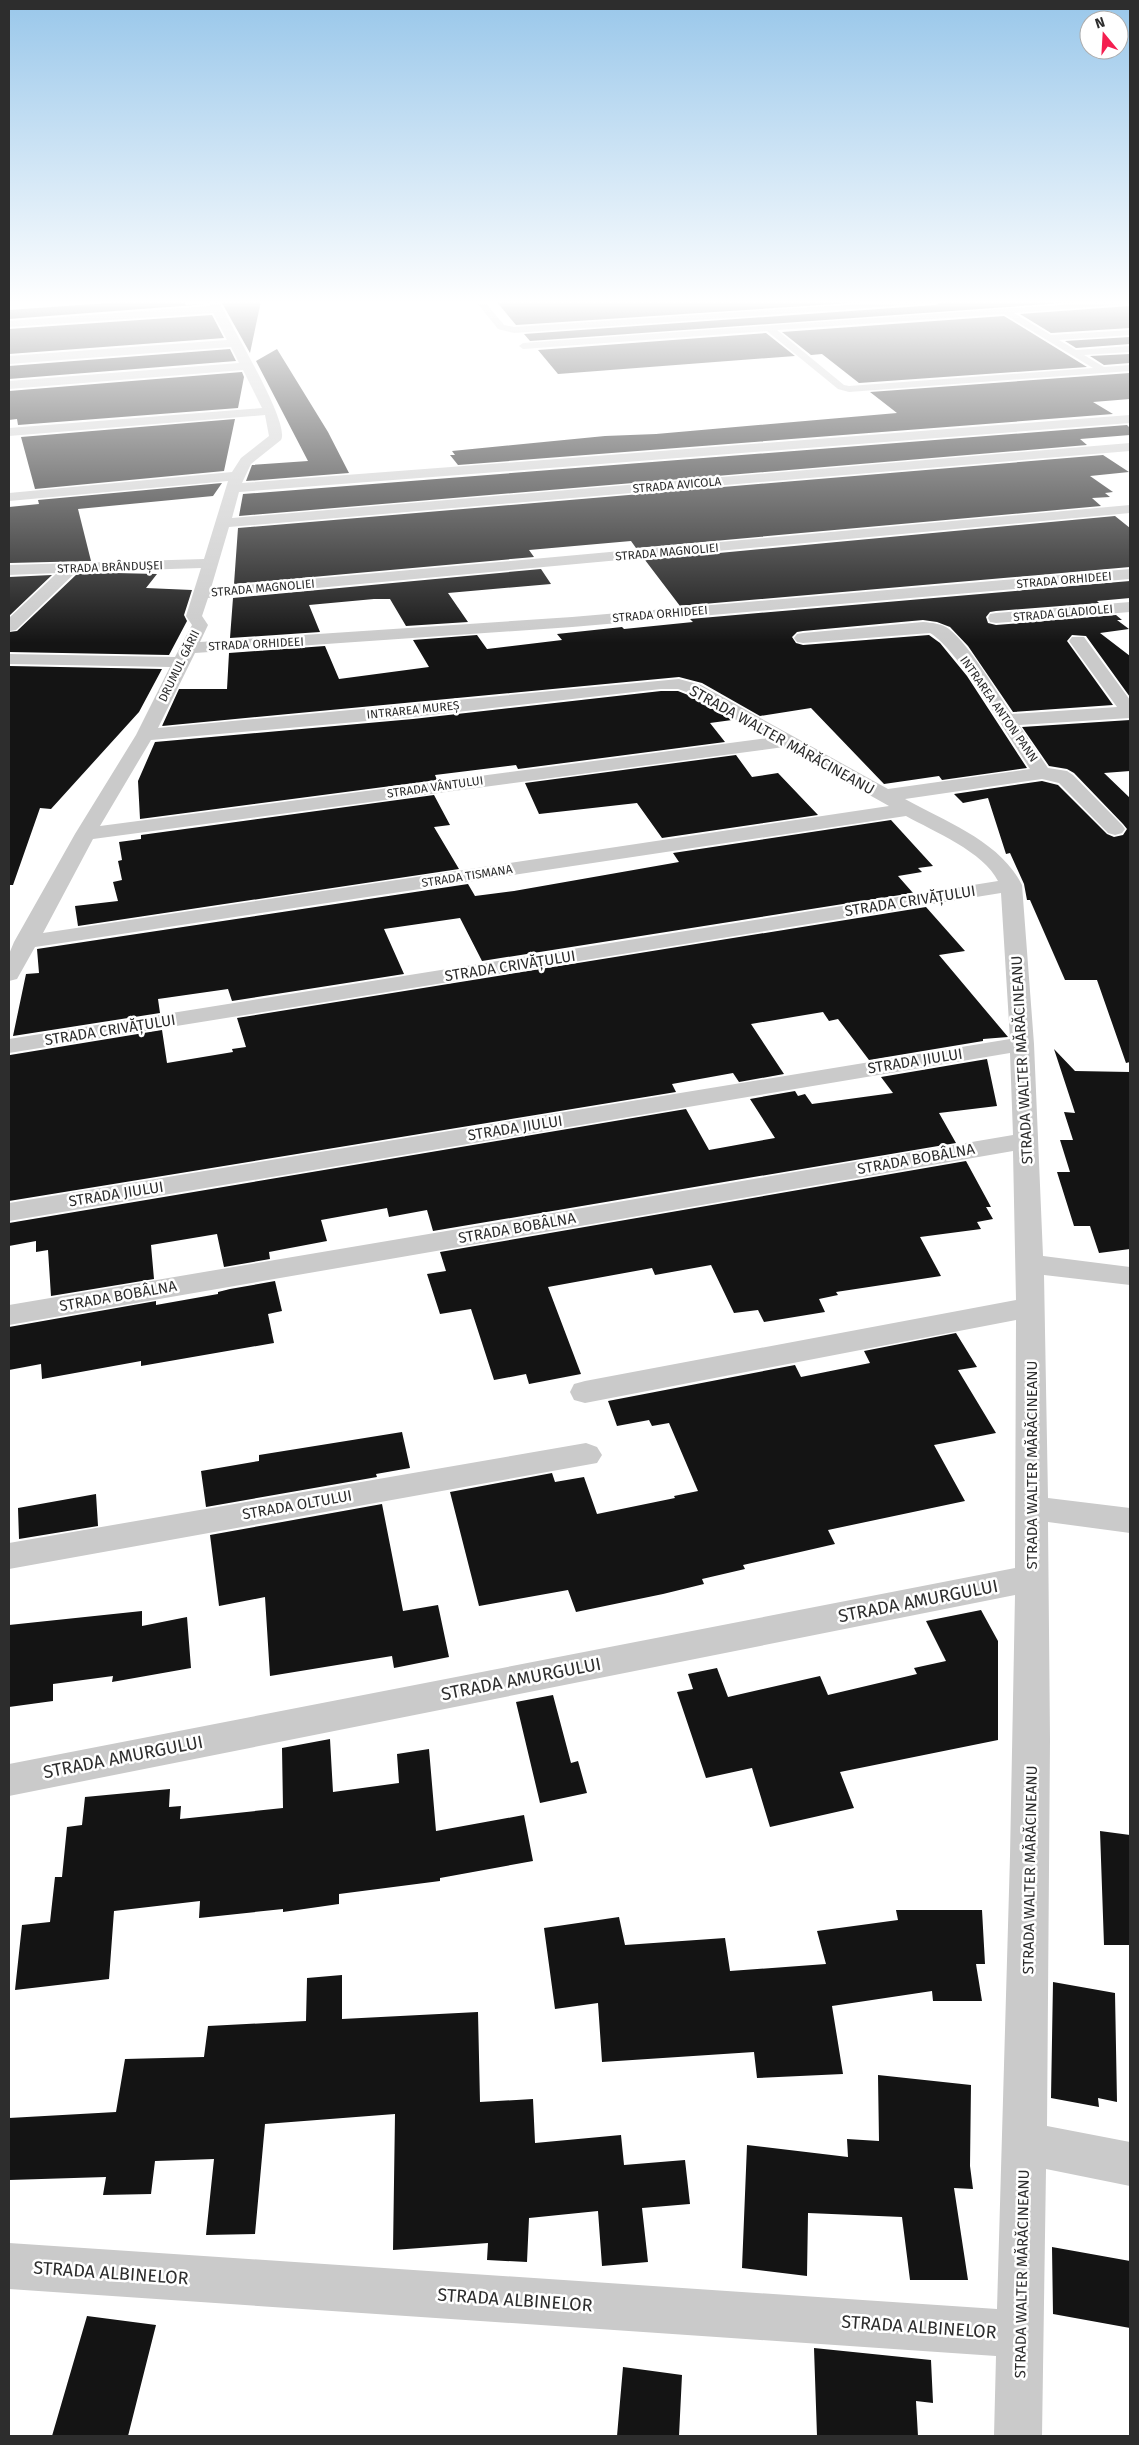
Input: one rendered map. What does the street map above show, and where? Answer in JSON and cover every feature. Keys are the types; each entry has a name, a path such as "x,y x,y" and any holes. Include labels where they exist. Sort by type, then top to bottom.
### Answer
{"street":[{"path":"9,432 219,415"},
{"name":"DRUMUL GĂRII","path":"9,974 85,834 145,735 186,655 200,625 194,616 203,594 236,482 246,461 276,437 278,433 271,415"},
{"path":"9,497 1130,419"},
{"name":"STRADA AVICOLA","path":"223,523 1130,447"},
{"name":"STRADA MAGNOLIEI","path":"203,594 1130,509"},
{"name":"STRADA BRÂNDUȘEI","path":"9,570 211,563"},
{"path":"10,626 72,568"},
{"name":"STRADA ORHIDEEI","path":"186,655 1130,574"},
{"name":"STRADA GLADIOLEI","path":"996,618 1130,607"},
{"name":"INTRAREA ANTON PANN","path":"803,638 934,628 943,633 965,659 1009,720 1042,772 897,803"},
{"path":"1078,641 1130,712"},
{"path":"9,660 186,655"},
{"name":"INTRAREA MUREȘ","path":"145,735 404,712 661,684 680,684"},
{"name":"STRADA WALTER MĂRĂCINEANU","path":"680,684 695,689 988,855 1003,868 1011,884 1022,1044 1026,1141 1031,1307 1032,1508 1031,1836 1018,2436"},
{"path":"1009,720 1130,712"},
{"name":"STRADA VÂNTULUI","path":"85,834 786,741"},
{"path":"1042,772 1060,775 1066,779 1116,829"},
{"name":"STRADA TISMANA","path":"25,942 897,803"},
{"name":"STRADA CRIVĂȚULUI","path":"9,1046 1011,884"},
{"name":"STRADA JIULUI","path":"9,1212 1022,1044"},
{"name":"STRADA BOBÂLNA","path":"9,1315 1026,1141"},
{"path":"1029,1264 1130,1276"},
{"path":"585,1392 1031,1307"},
{"name":"STRADA OLTULUI","path":"9,1556 586,1455"},
{"path":"1032,1508 1130,1520"},
{"name":"STRADA AMURGULUI","path":"9,1780 1032,1578"},
{"path":"1024,2143 1130,2164"},
{"name":"STRADA ALBINELOR","path":"9,2266 1020,2334"}],"building":[{"path":"9,415 146,415 18,425 17,419 9,420"},
{"path":"284,415 318,415 349,473 246,481 252,465 308,461"},
{"path":"873,415 1099,415 458,465 450,455 455,455 452,451 605,436 656,434"},
{"path":"235,419 224,471 35,489 21,437"},
{"path":"1127,425 1130,428 1130,435 1080,439 1087,445 239,516 243,494"},
{"path":"1103,455 1129,472 1090,476 1113,492 1105,493 1110,497 1092,498 1101,506 636,548 631,541 529,550 534,557 234,584 238,528"},
{"path":"222,483 213,496 78,509 91,561 9,563 9,507 39,504 38,500"},
{"path":"1115,516 1130,528 1130,567 680,606 645,560"},
{"path":"541,569 551,584 448,593 468,622 406,626 390,599 374,599 309,605 320,632 230,638 233,598"},
{"path":"77,574 157,574 146,588 192,590 184,615 187,621 169,655 9,652 9,632 17,631"},
{"path":"52,575 9,616 9,577"},
{"path":"1130,581 1130,598 1097,601 1099,603 996,611 990,612 986,617 988,623 996,625 1116,615 1122,620 1117,620 1129,629 1100,633 1130,656 1130,697 1086,636 1072,635 1067,641 1113,705 1013,712 968,646 950,627 937,622 923,620 803,631 797,632 792,637 796,643 803,645 929,635 940,643 967,676 1027,768 942,780 939,776 884,784 811,708 760,716 702,683 679,677 162,726 179,689 227,689 229,653 325,646 339,679 429,667 413,640 477,635 487,649 562,640 557,634 693,622 690,619"},
{"path":"9,666 162,669 139,712 51,809 40,808 13,885 9,885"},
{"path":"661,691 678,691 688,695 732,720 710,723 725,742 518,769 516,765 435,775 437,780 140,819 138,781 155,742 413,719"},
{"path":"1130,720 1130,771 1104,773 1130,798 1130,1062 1126,1063 1097,980 1065,980 1030,900 1027,900 1024,884 1010,853 1006,854 988,798 963,803 954,794 1042,781 1058,785 1107,834 1114,837 1123,835 1127,829 1123,824 1074,773 1067,769 1049,766 1022,727"},
{"path":"736,755 752,777 778,773 818,815 662,838 637,803 539,814 525,783"},
{"path":"434,795 450,825 434,827 459,869 78,926 75,906 118,901 113,882 122,880 118,861 122,860 119,842 141,839 141,835"},
{"path":"891,820 933,866 918,868 922,872 898,876 913,893 482,961 460,918 384,929 404,974 232,1001 228,989 158,999 160,1013 13,1036 26,974 39,973 37,949 468,884 475,896 514,891 679,862 673,853"},
{"path":"926,907 965,951 939,955 1008,1037 983,1039 983,1041 869,1060 838,1019 829,1021 823,1012 751,1024 784,1074 739,1082 733,1073 672,1084 676,1092 9,1201 10,1055 162,1030 167,1063 233,1052 232,1049 246,1047 237,1018"},
{"path":"1054,1049 1075,1071 1130,1072 1130,1249 1099,1253 1090,1226 1074,1226 1057,1172 1070,1172 1060,1140 1073,1140 1064,1112 1075,1113"},
{"path":"987,1059 997,1106 939,1113 956,1143 433,1231 427,1210 389,1217 387,1208 321,1220 327,1241 269,1252 270,1259 224,1267 217,1234 151,1245 154,1279 51,1296 48,1250 36,1252 36,1241 9,1246 9,1223 686,1109 709,1150 775,1138 750,1099 795,1091 798,1096 805,1094 812,1104 893,1093 881,1077"},
{"path":"966,1161 991,1207 986,1207 993,1219 977,1222 981,1229 920,1237 941,1276 836,1292 838,1295 819,1299 825,1312 764,1322 758,1310 734,1313 711,1265 655,1275 652,1268 548,1287 581,1374 529,1384 526,1374 494,1380 471,1309 440,1314 427,1274 446,1271 440,1252"},
{"path":"275,1281 282,1311 268,1314 274,1343 141,1366 141,1361 42,1379 41,1364 9,1370 9,1327 156,1301 156,1305"},
{"path":"956,1333 977,1367 958,1370 996,1433 934,1445 965,1501 828,1530 835,1544 743,1565 745,1569 702,1579 704,1584 663,1594 576,1612 568,1590 479,1606 450,1492 552,1473 555,1482 584,1477 597,1514 675,1498 674,1496 698,1491 669,1423 652,1426 649,1420 617,1426 608,1401 795,1365 801,1377 870,1363 864,1351"},
{"path":"402,1432 410,1468 376,1474 377,1477 206,1507 201,1471 259,1461 259,1455"},
{"path":"96,1494 98,1526 19,1539 18,1508"},
{"path":"382,1504 403,1611 438,1605 449,1657 394,1668 392,1656 270,1676 265,1597 219,1606 210,1535"},
{"path":"981,1610 998,1641 998,1740 840,1772 854,1808 770,1827 752,1768 706,1778 677,1692 693,1689 688,1674 717,1668 728,1697 820,1676 828,1695 917,1674 914,1668 946,1661 926,1621"},
{"path":"142,1611 142,1626 187,1617 191,1668 112,1682 113,1676 53,1684 53,1701 9,1707 9,1625"},
{"path":"553,1695 571,1763 578,1761 587,1793 540,1803 516,1702"},
{"path":"330,1739 333,1792 399,1783 397,1754 429,1749 436,1831 524,1815 533,1861 440,1878 440,1881 339,1894 339,1904 283,1912 283,1909 199,1918 200,1901 114,1911 109,1979 15,1990 22,1925 50,1922 55,1877 62,1877 67,1827 82,1825 85,1797 170,1789 169,1807 181,1806 180,1819 283,1808 282,1748"},
{"path":"1100,1831 1130,1835 1130,1945 1104,1945"},
{"path":"896,1910 982,1910 985,1964 976,1964 982,2001 933,2001 932,1991 832,2006 843,2074 757,2078 754,2052 602,2062 598,2003 555,2009 544,1928 619,1917 625,1945 725,1938 730,1971 826,1964 817,1931 898,1920"},
{"path":"342,1975 342,2019 478,2012 480,2102 533,2099 535,2143 621,2135 624,2165 685,2160 690,2204 642,2208 648,2262 602,2266 598,2211 529,2218 527,2262 487,2260 488,2243 393,2250 395,2114 265,2124 255,2234 206,2235 214,2159 155,2161 151,2194 103,2195 106,2177 9,2180 9,2118 116,2112 125,2059 204,2057 208,2026 306,2021 307,1978"},
{"path":"1053,1982 1115,1993 1117,2102 1098,2098 1099,2107 1051,2098"},
{"path":"878,2075 971,2085 970,2166 973,2189 954,2188 968,2280 910,2280 902,2217 808,2213 807,2276 742,2268 747,2145 848,2157 847,2139 879,2141"},
{"path":"1052,2247 1130,2261 1130,2328 1053,2314"},
{"path":"87,2316 156,2325 128,2436 52,2436"},
{"path":"814,2348 931,2360 933,2403 916,2401 918,2436 817,2436"},
{"path":"623,2367 682,2375 679,2436 617,2436"}]}
